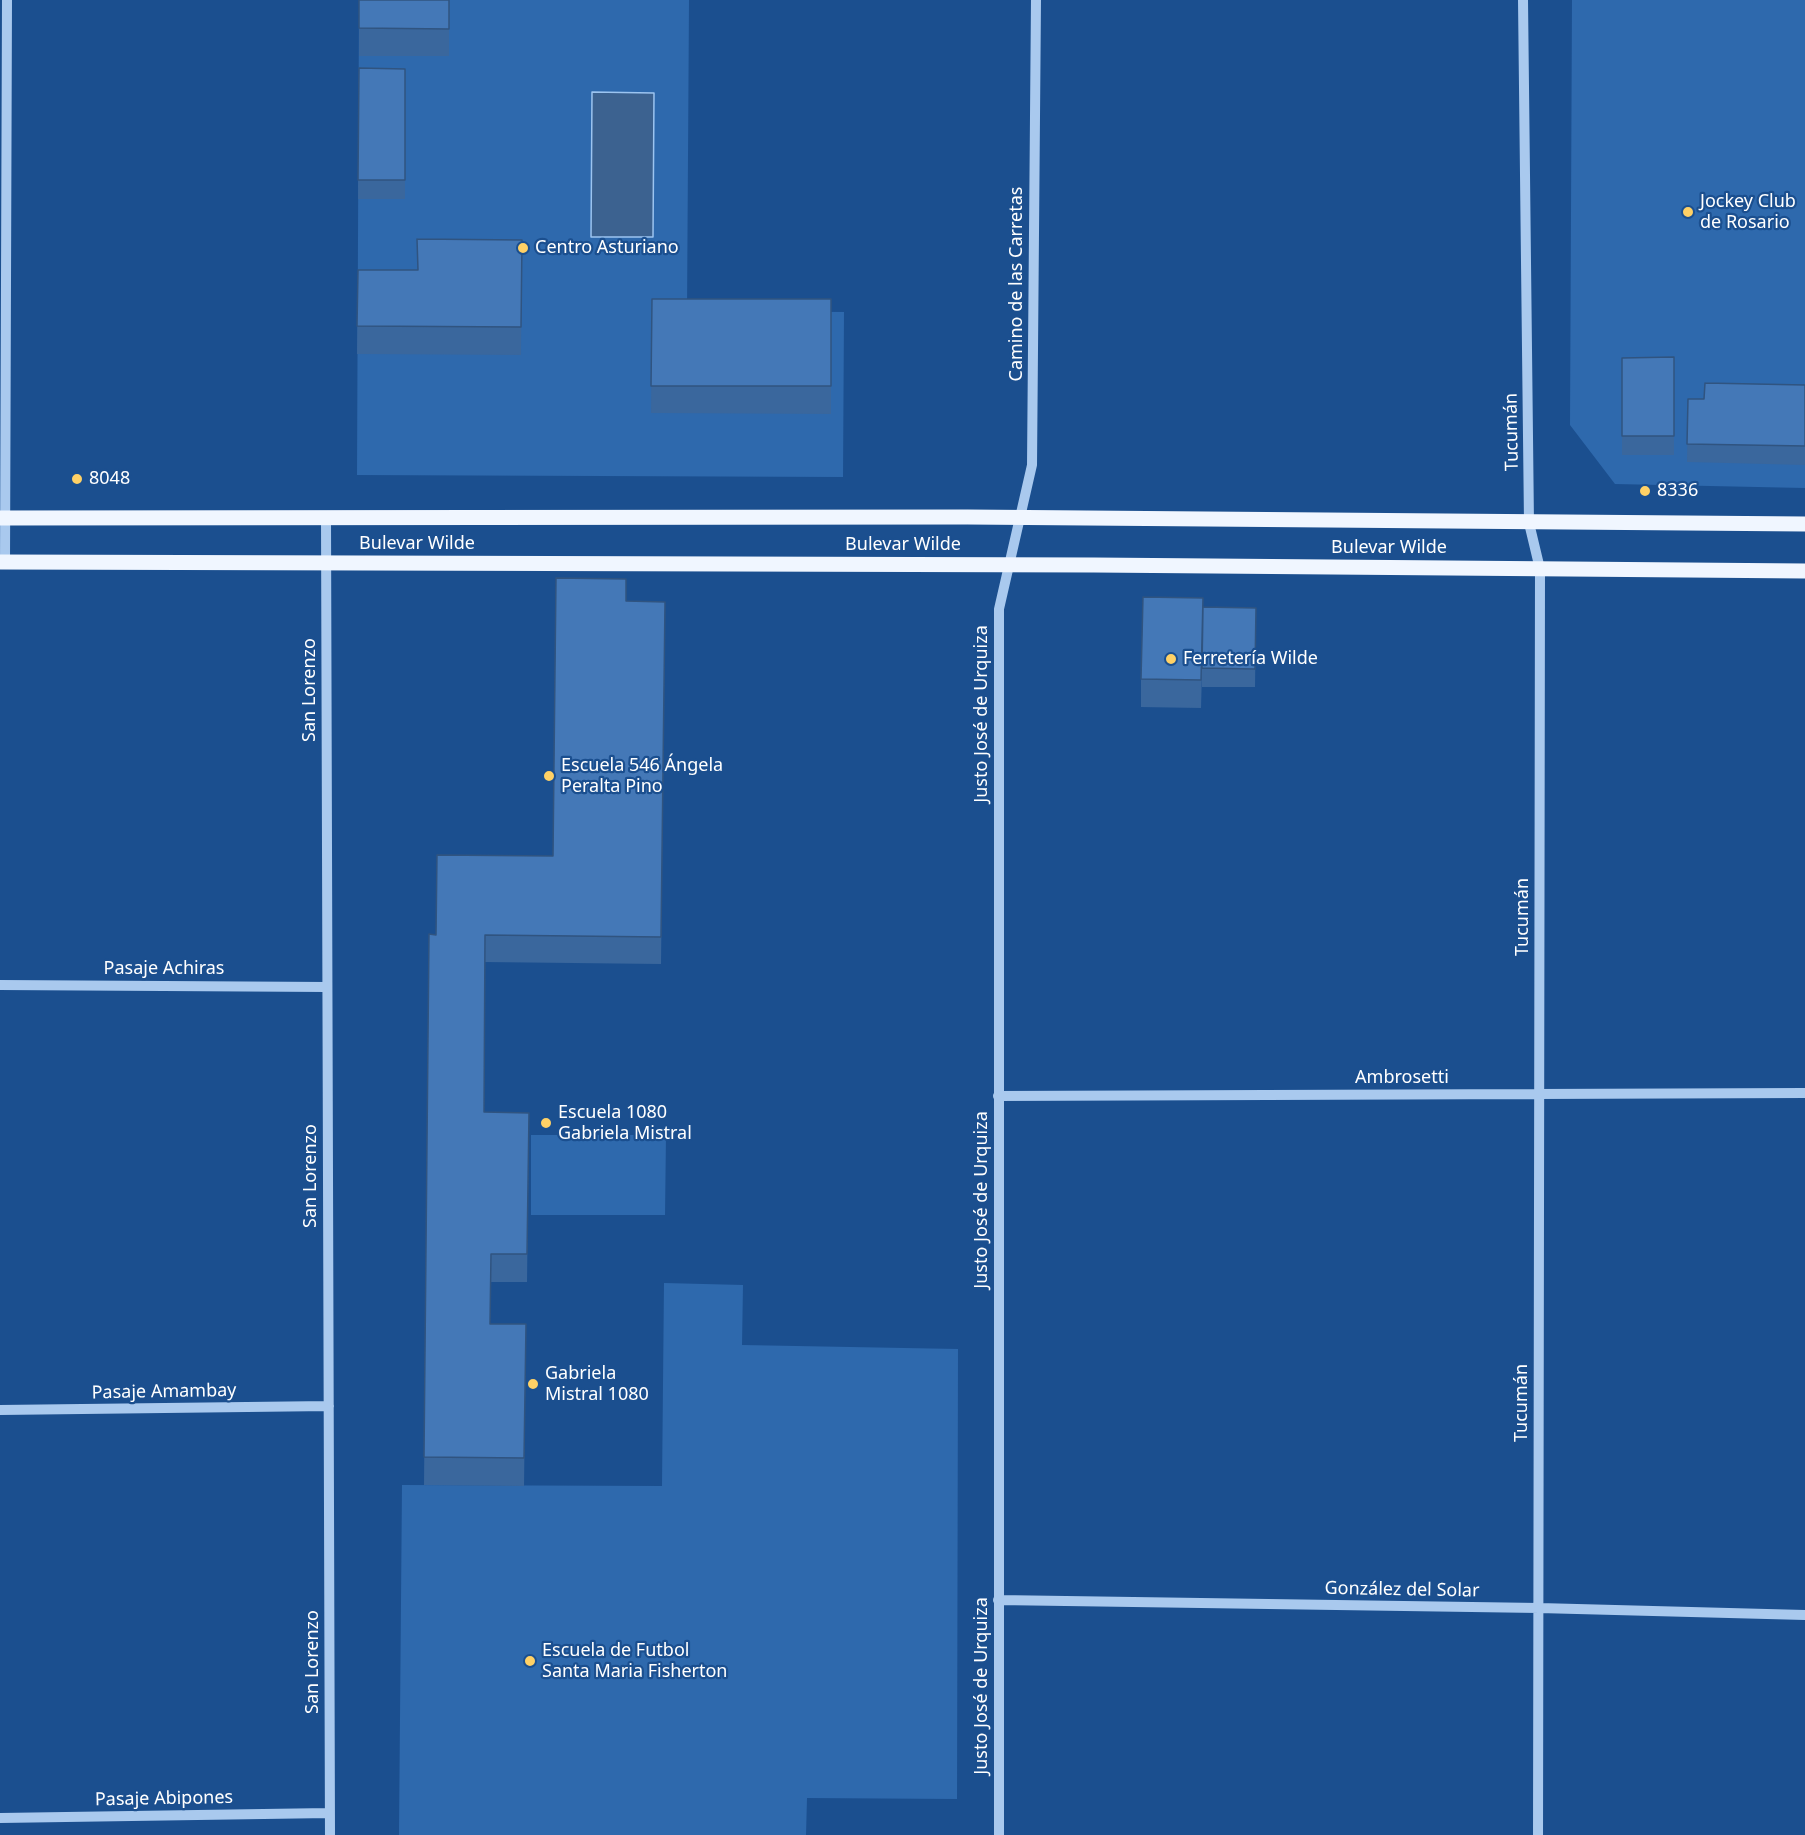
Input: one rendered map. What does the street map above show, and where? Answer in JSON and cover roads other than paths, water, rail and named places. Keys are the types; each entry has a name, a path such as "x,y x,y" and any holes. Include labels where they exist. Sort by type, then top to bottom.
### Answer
{"main road":[{"name":"Bulevar Wilde","path":"3,518 1020,517 1805,524"},
{"name":"Bulevar Wilde","path":"2,562 1008,565 1805,571"}],"street":[{"path":"2,562 7,0"},
{"name":"Camino de las Carretas","path":"1008,565 1032,465 1036,0"},
{"name":"Tucumán","path":"1523,0 1529,523 1540,569 1538,1835"},
{"name":"San Lorenzo","path":"326,518 330,1835"},
{"name":"Justo José de Urquiza","path":"999,1835 999,609 1008,565"},
{"name":"Pasaje Achiras","path":"0,985 327,987"},
{"name":"Ambrosetti","path":"999,1096 1805,1093"},
{"name":"Pasaje Amambay","path":"0,1410 328,1407"},
{"name":"González del Solar","path":"998,1600 1539,1608 1805,1615"},
{"name":"Pasaje Abipones","path":"0,1818 329,1813"}],"place":[{"name":"Jockey Club de Rosario","path":"1688,212"},
{"name":"Centro Asturiano","path":"523,248"},
{"name":"8048","path":"77,479"},
{"name":"8336","path":"1645,491"},
{"name":"Ferretería Wilde","path":"1171,659"},
{"name":"Escuela 546 Ángela Peralta Pino","path":"549,776"},
{"name":"Escuela 1080 Gabriela Mistral","path":"546,1123"},
{"name":"Gabriela Mistral 1080","path":"533,1384"},
{"name":"Escuela de Futbol Santa Maria Fisherton","path":"530,1661"}]}
